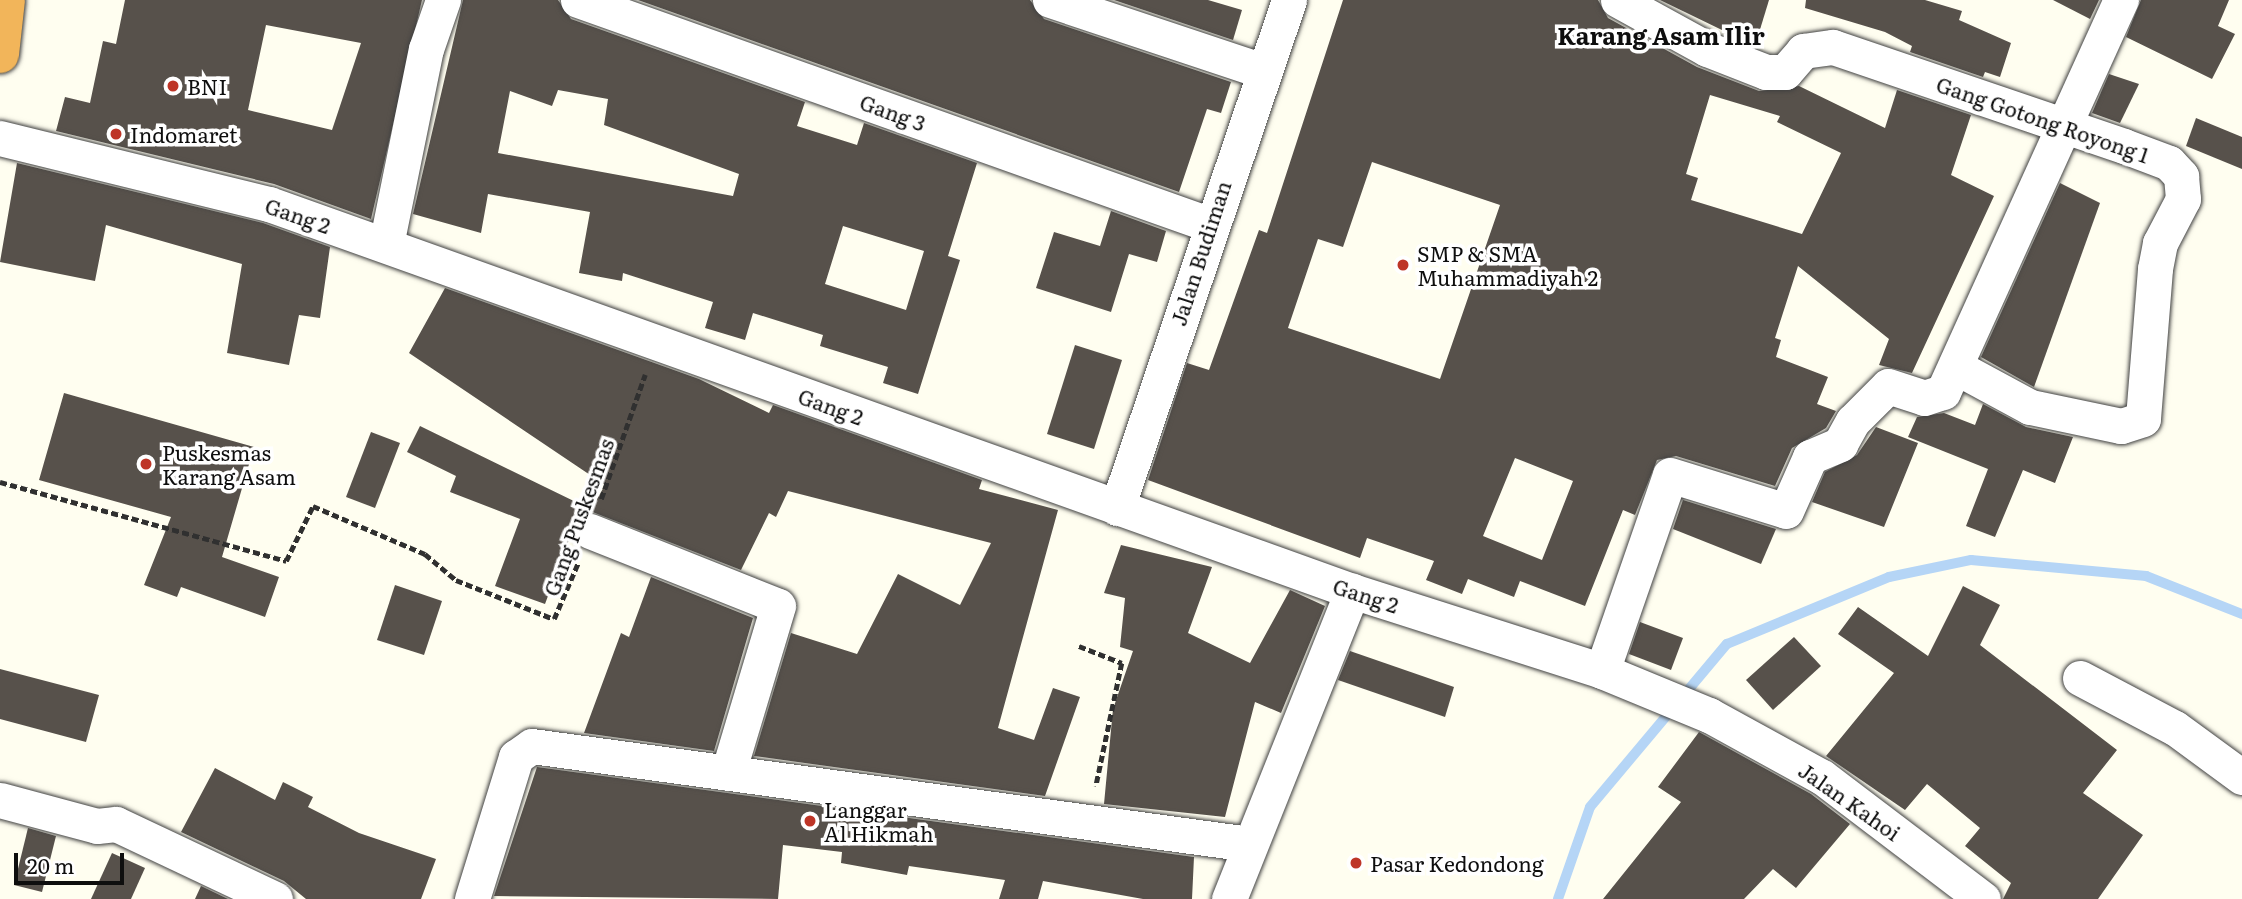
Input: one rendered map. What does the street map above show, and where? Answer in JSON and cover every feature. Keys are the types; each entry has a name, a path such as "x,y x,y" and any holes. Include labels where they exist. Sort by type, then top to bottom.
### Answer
{"highway":[{"path":"0,54 6,0"}],"street":[{"path":"386,245 443,0"},
{"name":"Gang 3","path":"578,0 1208,224"},
{"path":"1050,0 1263,71"},
{"name":"Jalan Budiman","path":"1117,508 1208,224 1289,0"},
{"path":"1602,671 1670,475 1786,511 1810,457 1840,444 1853,421 1888,386 1934,399 1958,368 2121,0"},
{"name":"Gang Gotong Royong 1","path":"1633,3 1707,49 1766,72 1786,72 1803,51 1833,47 2169,163 2186,189 2155,269 2147,407 2143,419 2121,426 2030,407 1958,368"},
{"name":"Gang 2","path":"0,138 269,204 1352,591 1602,671 1709,715"},
{"path":"590,531 778,606 728,773"},
{"path":"1229,899 1352,591"},
{"path":"2080,678 2175,727 2242,777"},
{"name":"Jalan Kahoi","path":"1709,715 1822,777 1979,898"},
{"path":"472,899 516,757 526,747 1249,844"},
{"path":"0,800 97,826 116,824 275,899"}],"path":[{"name":"Gang Puskesmas","path":"0,482 286,561 313,506 425,554 456,580 554,618 590,531 657,344"},
{"path":"1079,646 1122,663 1088,822"}],"building":[{"path":"125,0 422,0 371,219 274,184 56,131 65,97 90,103 103,41 116,44","holes":["266,25 361,43 332,130 248,110"]},
{"path":"463,0 558,0 571,19 805,102 797,126 857,145 864,123 977,163 948,256 960,260 918,394 883,383 888,367 820,346 823,335 753,313 745,340 705,328 713,302 623,273 622,281 579,273 590,212 488,194 481,233 413,214","holes":["558,90 608,99 604,125 739,174 733,196 498,153 510,91 552,106","843,226 924,251 906,310 825,284"]},
{"path":"638,0 1030,0 1044,19 1231,82 1221,113 1207,109 1179,192"},
{"path":"1114,0 1208,0 1242,10 1233,40"},
{"path":"1343,0 1598,0 1608,18 1697,67 1759,91 1799,86 1885,128 1897,90 1971,115 1951,175 1994,196 1912,373 1879,365 1889,339 1798,266 1775,338 1781,340 1776,357 1828,377 1817,404 1836,411 1826,428 1792,448 1775,486 1676,456 1657,460 1635,515 1623,510 1585,606 1520,581 1514,597 1468,579 1462,594 1426,580 1434,561 1367,538 1360,558 1148,480 1187,363 1209,370 1259,230 1267,233","holes":["1710,95 1780,116 1777,122 1841,153 1802,234 1691,200 1698,178 1686,174","1372,162 1500,205 1440,379 1288,328 1318,239 1343,247","1515,458 1573,481 1542,560 1483,536"]},
{"path":"1660,0 1769,0 1755,46"},
{"path":"1806,0 1925,0 1962,11 1959,20 2011,43 2000,77 1985,72 1983,77 1910,52 1912,46 1885,32 1805,8"},
{"path":"2053,0 2099,0 2090,19"},
{"path":"2141,0 2229,0 2218,26 2235,34 2212,79 2126,37"},
{"path":"2109,74 2139,84 2120,123 2092,113"},
{"path":"2196,118 2242,137 2242,169 2186,146"},
{"path":"17,163 263,223 330,247 320,318 299,315 289,365 227,353 242,264 106,225 95,281 0,262"},
{"path":"2060,183 2100,203 2034,387 1981,357"},
{"path":"1111,211 1166,231 1157,262 1129,254 1111,312 1036,288 1054,232 1100,246"},
{"path":"445,288 699,379 769,413 773,405 982,480 979,489 1058,510 998,728 1034,740 1053,688 1080,697 1045,796 754,756 791,633 857,654 898,574 960,605 991,543 788,491 776,517 769,513 741,570 590,511 605,485 409,353"},
{"path":"1075,345 1122,360 1094,449 1047,434"},
{"name":"Puskesmas Karang Asam","path":"64,393 254,447 222,557 279,577 265,617 181,587 177,597 144,585 171,517 39,480"},
{"path":"1983,404 2026,427 2073,437 2055,483 2023,470 1995,537 1966,526 1988,469 1908,437 1917,417 1944,413 1975,425"},
{"path":"420,426 582,505 545,604 495,586 520,519 450,492 456,476 407,452"},
{"path":"1876,427 1918,443 1884,527 1812,502 1825,472 1857,455"},
{"path":"371,432 400,443 375,508 346,497"},
{"path":"1683,500 1776,529 1761,564 1673,529"},
{"path":"1121,545 1212,567 1188,633 1250,663 1290,590 1325,606 1281,713 1255,702 1225,817 1104,804 1113,709 1133,651 1120,647 1125,598 1104,593"},
{"path":"651,577 753,618 714,751 584,733 621,633 629,637"},
{"path":"395,585 442,601 424,655 377,640"},
{"path":"1963,586 2000,605 1980,645 2117,750 2083,793 2143,835 2098,899 2003,899 2011,883 1965,846 1980,828 1927,784 1905,810 1826,756 1894,673 1838,634 1858,607 1928,656"},
{"path":"1640,622 1683,638 1671,670 1629,654"},
{"path":"1794,637 1821,666 1773,710 1746,680"},
{"path":"1350,651 1454,687 1445,717 1338,680"},
{"path":"0,669 99,695 86,742 0,719"},
{"path":"1699,732 1811,794 1850,824 1796,888 1773,869 1744,899 1603,899 1681,802 1658,787"},
{"path":"537,767 1194,857 1192,899 1143,899 1043,881 1038,899 999,899 1005,880 909,866 907,875 841,863 842,852 783,845 778,899 494,896"},
{"path":"215,768 275,800 283,782 313,797 308,807 359,833 436,859 421,899 306,899 284,881 181,832"},
{"path":"28,828 56,836 42,892 14,885"},
{"path":"112,853 145,868 131,899 91,899"},
{"path":"201,886 228,899 195,899"}],"waterway":[{"path":"1558,899 1590,807 1727,644 1889,577 1971,560 2146,576 2242,614"}],"place":[{"name":"BNI","path":"173,86"},
{"name":"Indomaret","path":"116,134"},
{"name":"SMP & SMA Muhammadiyah 2","path":"1403,265"},
{"name":"Puskesmas Karang Asam","path":"146,464"},
{"name":"Langgar Al Hikmah","path":"810,821"},
{"name":"Pasar Kedondong","path":"1356,863"}],"district":[{"name":"Karang Asam Ilir","path":"1661,35"}]}
